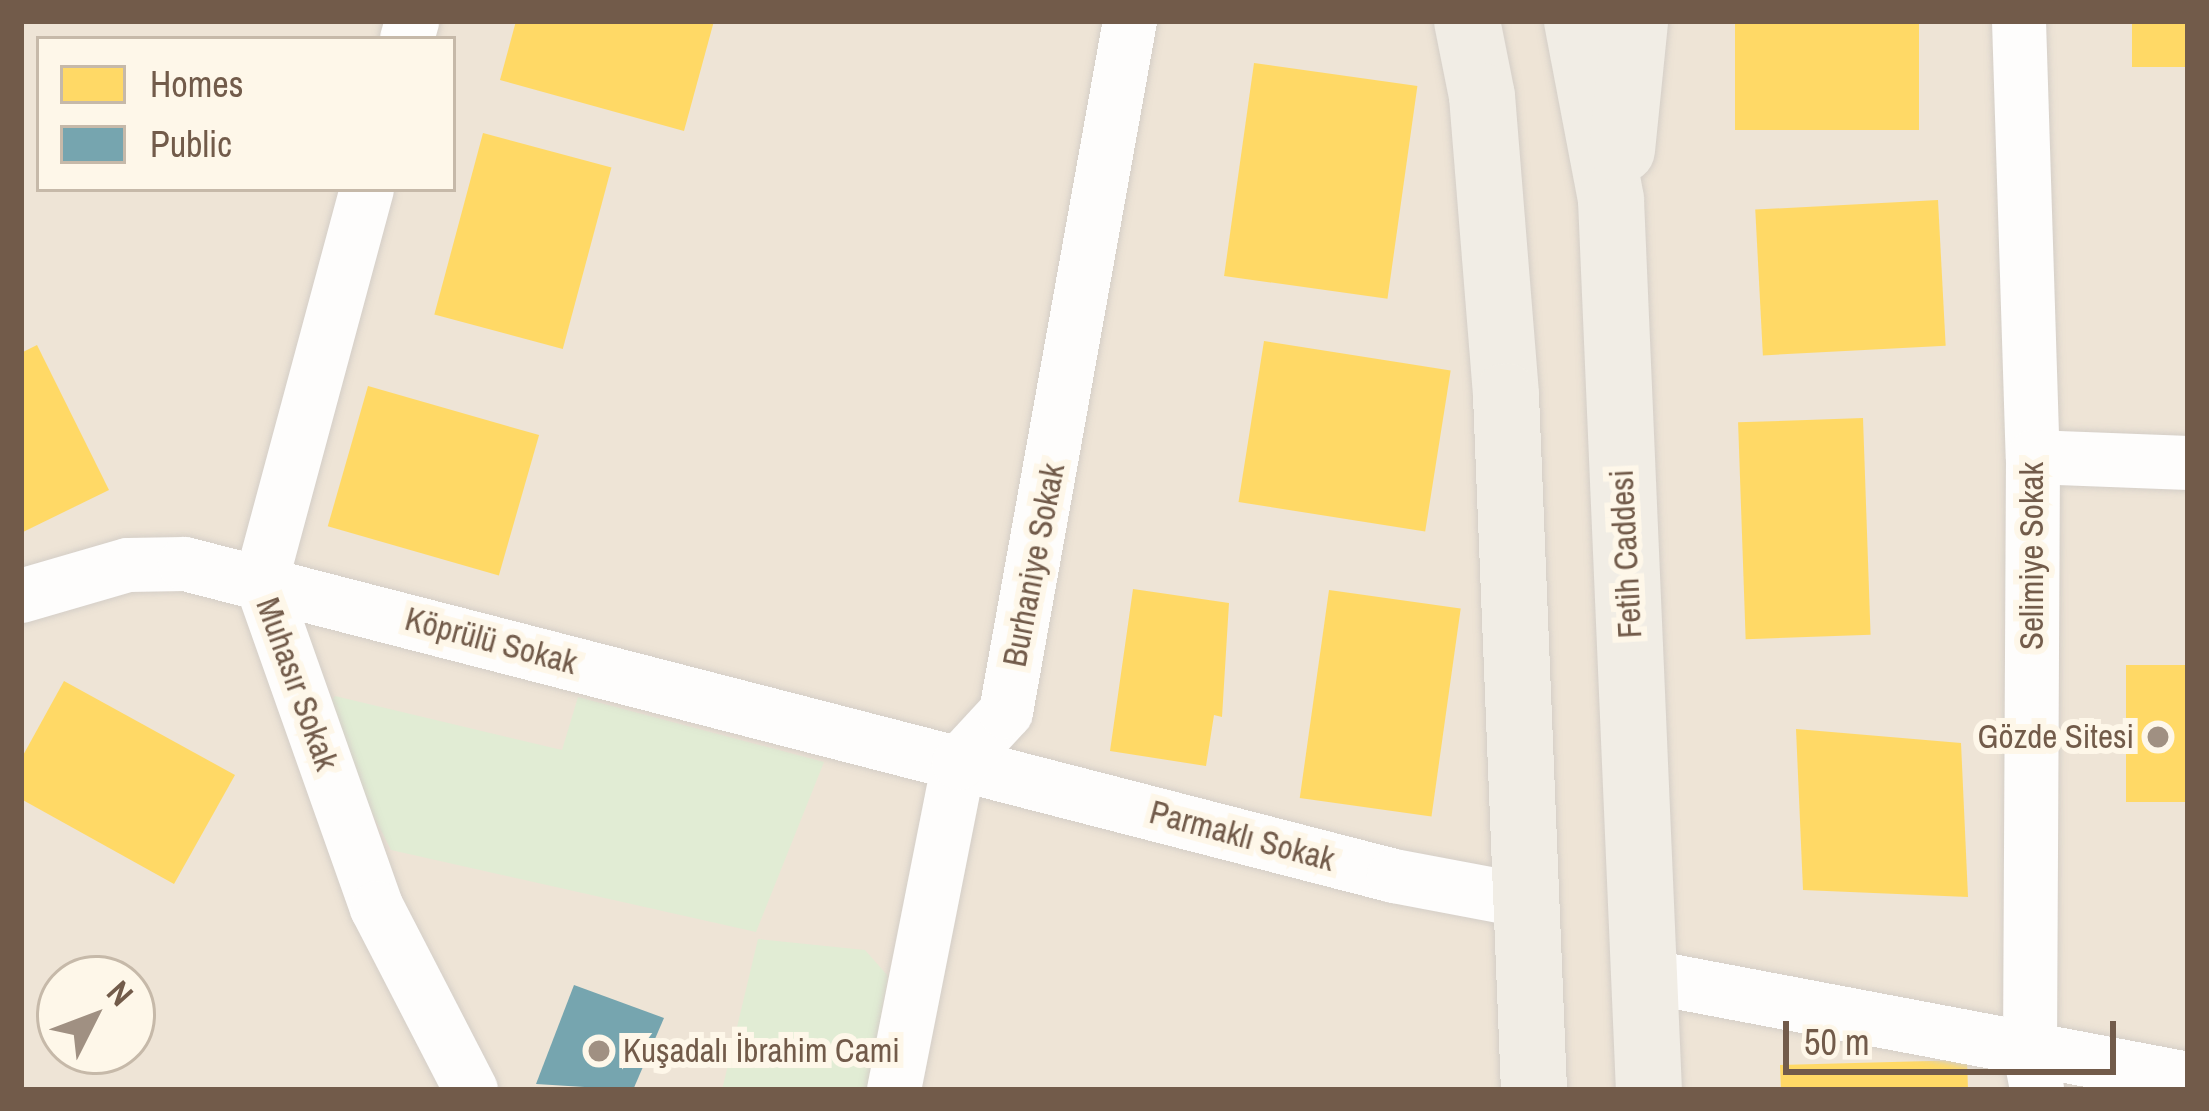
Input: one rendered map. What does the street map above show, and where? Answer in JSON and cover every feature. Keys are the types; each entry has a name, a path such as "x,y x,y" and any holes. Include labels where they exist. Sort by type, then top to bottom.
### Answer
{"main road":[{"path":"1438,21 1482,96"},
{"path":"1467,21 1482,96 1506,396 1534,1090"},
{"name":"Fetih Caddesi","path":"1577,21 1611,200 1649,1090"},
{"path":"1611,200 1635,21"}],"street":[{"name":"Burhaniye Sokak","path":"959,763 1006,712 1130,21"},
{"name":"Selimiye Sokak","path":"2019,21 2033,457 2033,1071"},
{"name":"Muhasır Sokak","path":"366,192 261,581 377,908 471,1090"},
{"path":"2033,457 2188,464"},
{"name":"Köprülü Sokak","path":"21,596 128,565 185,564 959,763"},
{"name":"Parmaklı Sokak","path":"959,763 1394,876 1526,901"},
{"path":"894,1090 959,763"},
{"path":"1645,976 2033,1071 2188,1079"}],"shaded area":[{"path":"21,21 2188,21 2188,1090 21,1090"}],"green space":[{"path":"335,696 562,750 578,697 824,762 756,932 391,850 321,713"},
{"path":"758,939 865,950 888,976 868,1090 722,1090"}],"building: Homes":[{"path":"516,21 714,21 684,131 500,80"},
{"path":"1735,21 1919,21 1919,130 1735,130"},
{"path":"2132,21 2188,21 2188,67 2132,67"},
{"path":"1254,63 1417,86 1387,299 1224,276"},
{"path":"483,133 611,167 563,349 434,315"},
{"path":"1938,200 1946,346 1763,355 1755,210"},
{"path":"1264,341 1451,371 1425,532 1239,502"},
{"path":"37,345 109,490 21,533 21,353"},
{"path":"368,386 539,435 499,575 328,526"},
{"path":"1863,418 1871,635 1746,639 1738,422"},
{"path":"1133,589 1229,603 1222,717 1214,715 1206,766 1110,751"},
{"path":"1329,590 1461,609 1431,816 1300,798"},
{"name":"Gözde Sitesi","path":"2126,665 2188,665 2188,802 2126,802"},
{"path":"64,681 235,775 174,884 21,799 21,759"},
{"path":"1796,729 1961,743 1968,897 1803,890"},
{"path":"1967,1060 1968,1090 1781,1090 1780,1065"}],"building: Public":[{"name":"Kuşadalı İbrahim Cami","path":"574,985 664,1018 633,1090 536,1084"}],"place":[{"name":"Gözde Sitesi","path":"2158,737"},
{"name":"Kuşadalı İbrahim Cami","path":"599,1051"}]}
